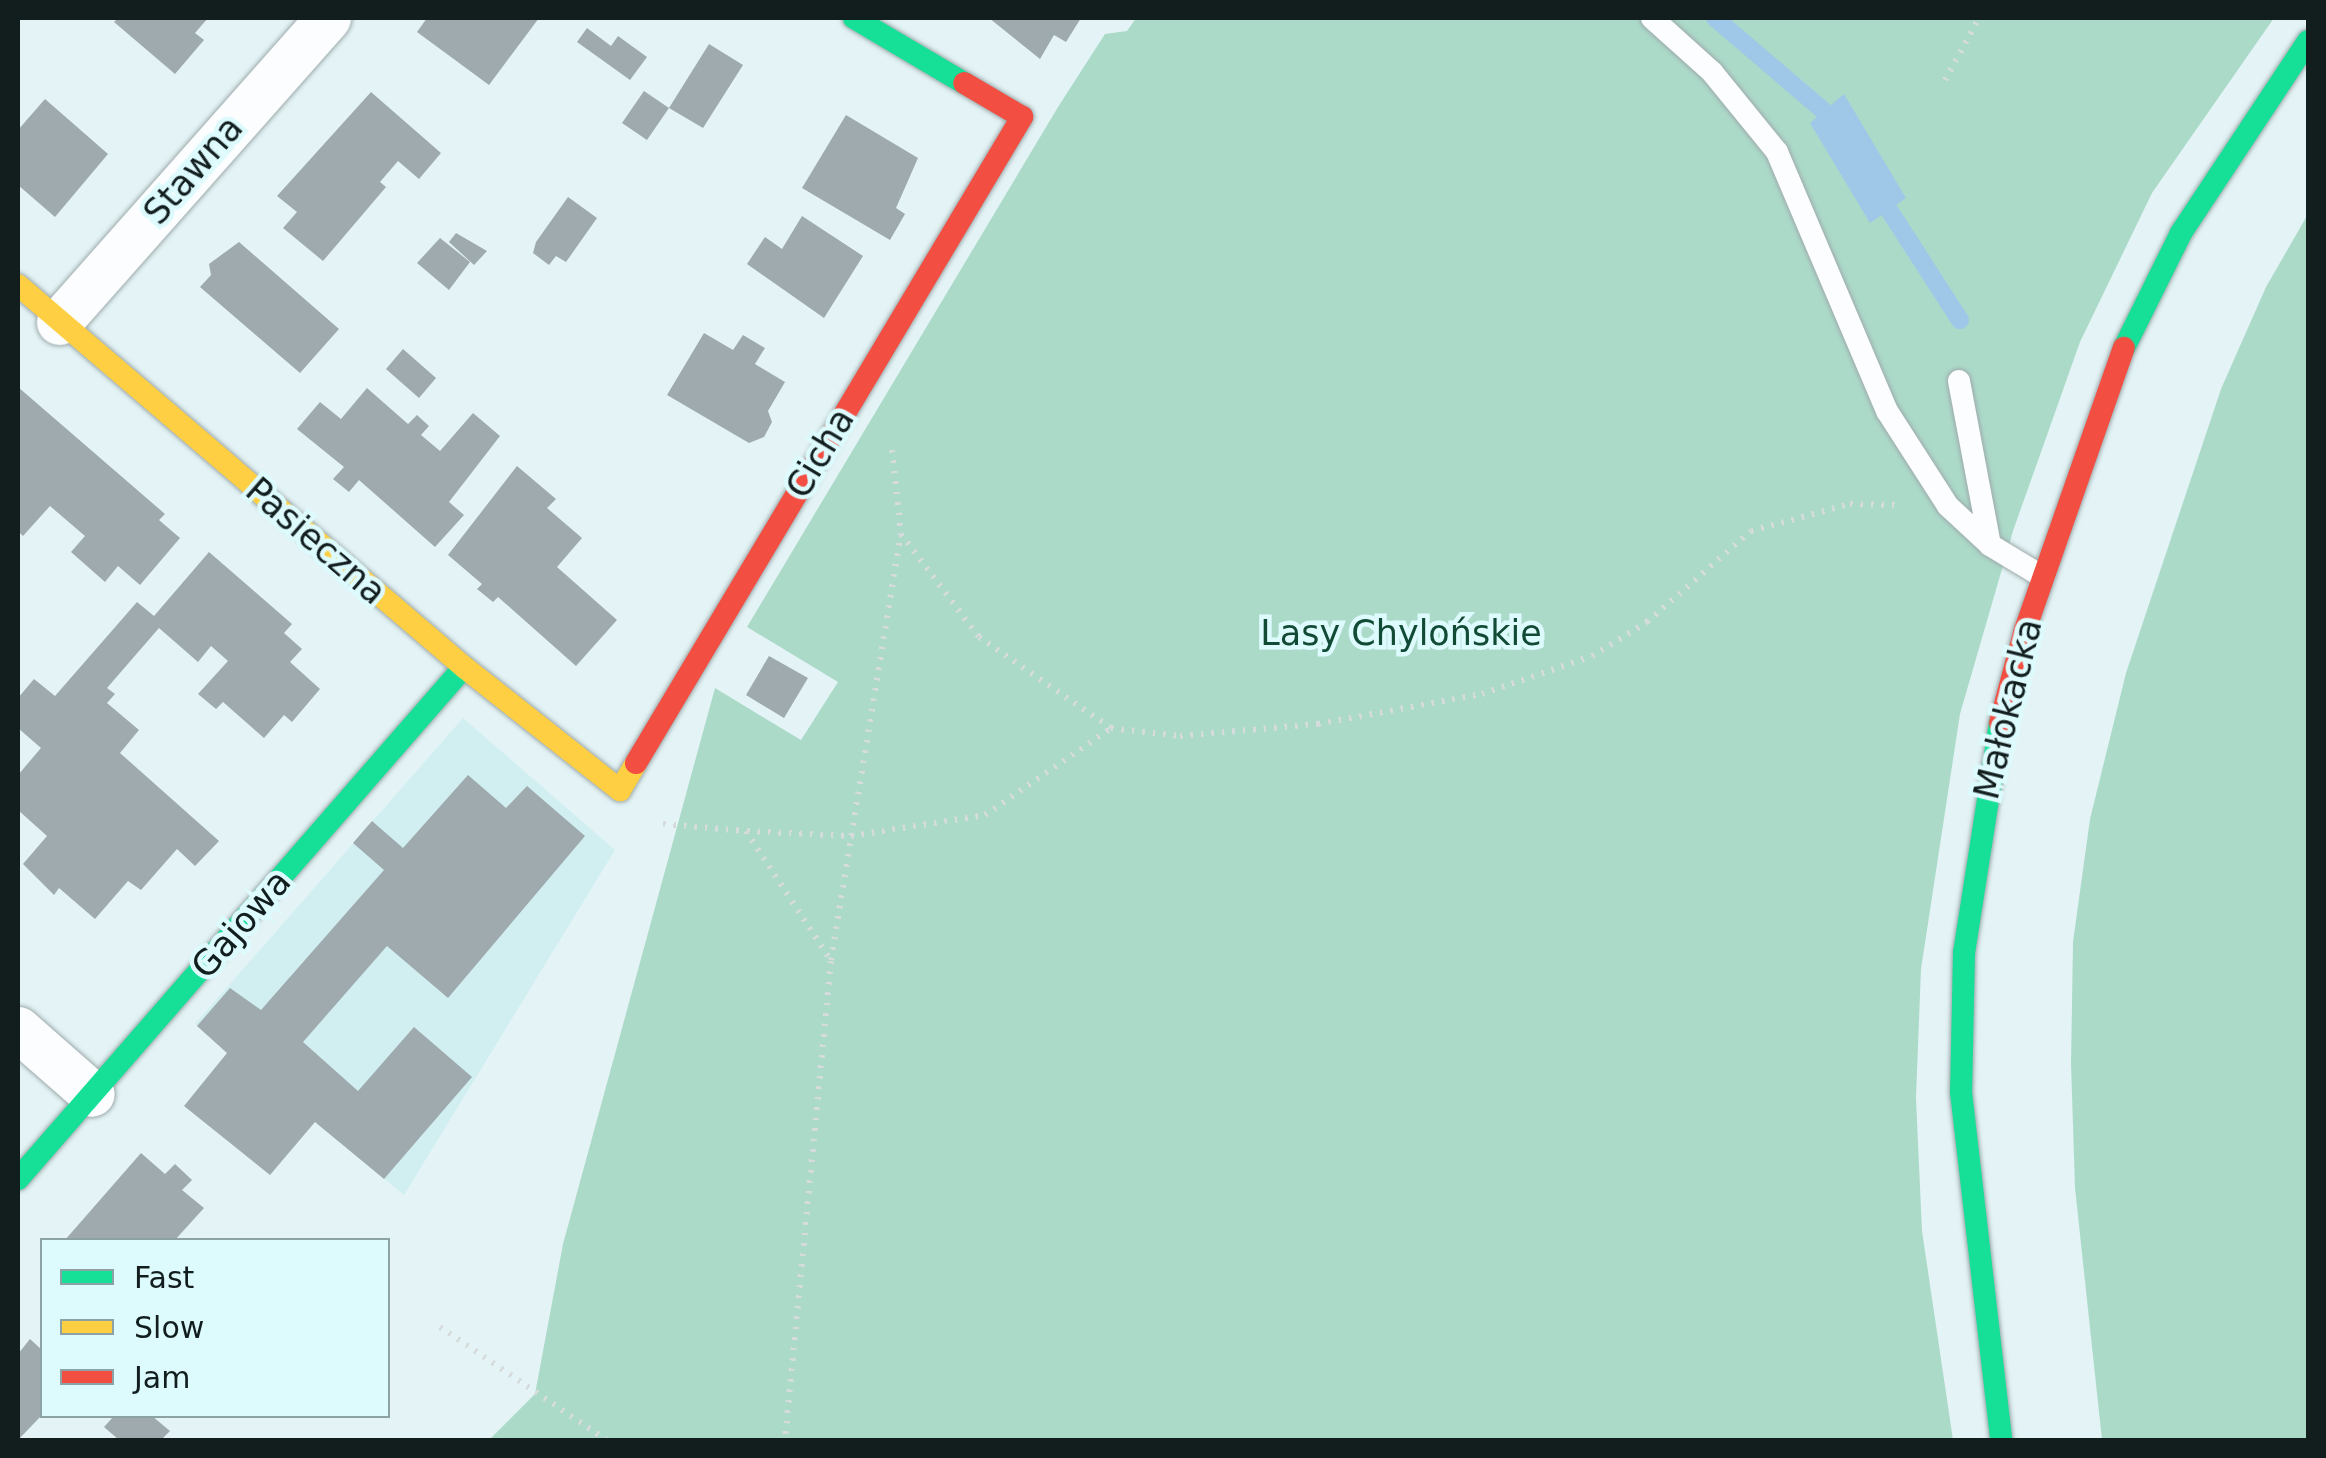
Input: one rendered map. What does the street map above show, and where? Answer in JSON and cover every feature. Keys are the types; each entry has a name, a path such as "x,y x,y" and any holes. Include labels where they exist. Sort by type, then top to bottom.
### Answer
{"street":[{"name":"Stawna","path":"59,322 328,18"},
{"name":"Cicha","path":"620,790 1022,117 854,18"},
{"name":"Małokacka","path":"2001,1440 1961,1092 1964,954 1992,754 2043,577 2128,337 2190,218 2308,42"},
{"name":"Pasieczna","path":"18,285 464,667 620,790"},
{"name":"Gajowa","path":"18,1179 464,667"},
{"path":"18,1029 92,1094"}],"lane":[{"path":"1652,18 1712,72 1777,152 1887,411 1948,506 1990,545 2043,577"},
{"path":"1960,381 1990,545"}],"path":[{"path":"1945,80 1979,18"},
{"path":"786,1440 831,961 901,534 890,436"},
{"path":"901,534 979,636 1112,728 1180,736 1318,724 1482,694 1592,656 1648,622 1750,532 1850,504 1948,506"},
{"path":"659,824 852,836 985,815 1112,728"},
{"path":"746,831 831,961"},
{"path":"440,1327 606,1440"}],"shaded area":[{"path":"463,718 615,850 404,1195 195,1024"}],"green space":[{"name":"Lasy Chylońskie","path":"1136,18 2274,18 2152,193 2080,342 2013,531 1960,714 1921,969 1916,1098 1922,1231 1953,1440 489,1440 535,1394 563,1244 715,688 801,740 838,682 747,627 1058,107 1105,34 1127,31"},
{"path":"2308,214 2308,1440 2102,1440 2075,1188 2071,1064 2073,942 2090,819 2126,673 2221,389 2266,287"}],"water":[{"path":"1844,94 1906,198 1870,223 1810,123"}],"building":[{"path":"118,18 208,18 195,33 204,40 175,74 114,22"},
{"path":"427,18 539,18 489,85 417,32"},
{"path":"989,18 1081,18 1066,42 1054,35 1040,59"},
{"path":"587,28 611,46 618,36 647,57 630,80 577,42"},
{"path":"709,44 743,65 703,128 669,108"},
{"path":"644,91 669,108 647,140 622,123"},
{"path":"371,92 441,153 419,179 398,161 380,182 386,187 323,261 283,228 297,212 277,196"},
{"path":"45,99 108,154 55,217 18,185 18,130"},
{"path":"846,115 918,158 896,208 905,214 890,240 802,188"},
{"path":"568,197 597,218 566,262 556,256 549,265 533,253 536,242"},
{"path":"802,216 863,256 824,318 747,264 765,237 782,249"},
{"path":"456,233 487,251 474,265 449,242"},
{"path":"440,238 470,262 449,290 417,263"},
{"path":"239,242 339,329 300,373 200,287 211,275 209,264"},
{"path":"704,333 733,350 743,335 765,348 755,364 785,382 768,411 772,422 764,437 749,443 667,395"},
{"path":"403,349 436,378 419,398 386,369"},
{"path":"18,387 165,514 159,520 180,538 140,585 118,566 105,582 71,552 85,536 50,506 23,536 18,531"},
{"path":"367,388 408,424 417,415 429,426 421,435 440,451 473,413 500,436 449,502 464,515 435,547 359,480 349,492 333,479 344,467 297,429 320,402 341,419"},
{"path":"517,466 556,499 547,508 582,538 557,567 617,620 576,666 498,597 493,602 477,589 482,584 448,555"},
{"path":"209,552 292,624 284,633 302,649 290,662 320,689 292,722 284,715 264,738 223,702 216,709 198,694 228,661 211,646 198,662 159,628 107,688 115,694 107,703 139,730 120,753 219,841 195,866 177,849 141,890 128,881 95,919 59,888 54,895 23,864 47,836 18,810 18,775 41,748 18,728 18,698 34,679 55,696 137,602 154,616"},
{"path":"769,656 808,678 784,718 746,695"},
{"path":"468,775 506,808 527,786 585,836 448,998 387,946 303,1042 358,1091 414,1027 472,1077 384,1179 315,1122 270,1175 184,1106 227,1053 197,1026 230,988 261,1010 384,870 353,843 372,821 403,848"},
{"path":"141,1153 165,1174 175,1164 192,1180 182,1190 204,1208 177,1238 67,1238"},
{"path":"30,1339 40,1348 40,1417 18,1440 18,1354"},
{"path":"112,1418 154,1418 170,1431 161,1440 119,1440 104,1427"}],"waterway":[{"path":"1715,18 1824,111"},
{"path":"1889,210 1960,320"}],"traffic: fast":[{"path":"854,18 964,83"},
{"path":"2124,348 2181,233 2308,41"},
{"path":"18,1179 464,667"},
{"path":"2000,723 1964,953 1961,1092 2001,1440"}],"traffic: slow":[{"path":"18,285 464,667 620,790 636,763"}],"traffic: jam":[{"path":"636,763 1022,117 964,83"},
{"path":"2000,723 2025,630 2124,348"}]}
